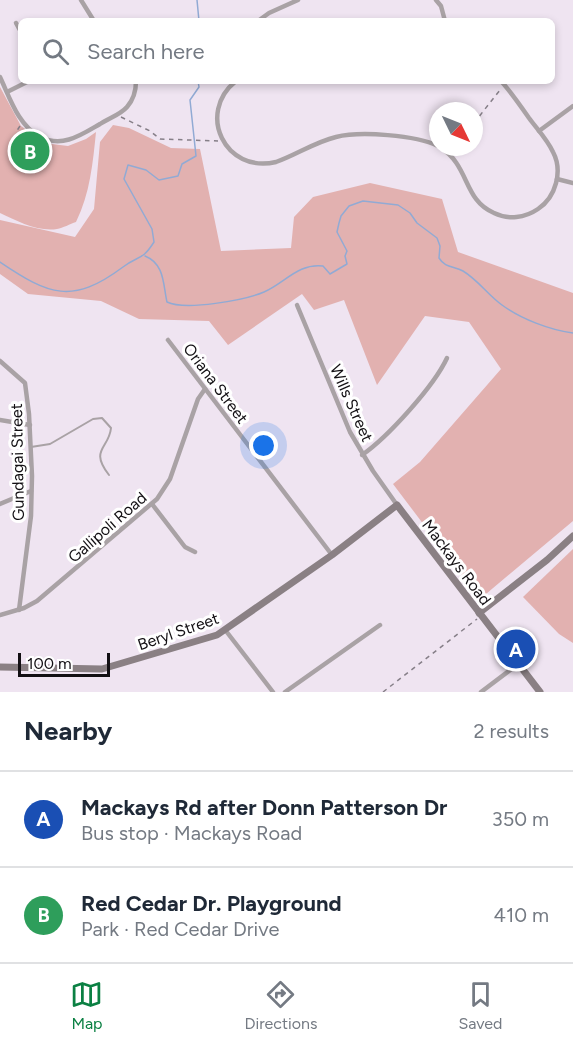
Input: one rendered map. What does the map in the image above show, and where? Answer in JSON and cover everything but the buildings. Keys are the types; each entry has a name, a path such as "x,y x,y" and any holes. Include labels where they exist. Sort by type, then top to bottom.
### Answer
{"main road":[{"name":"Beryl Street","path":"0,666 102,669 193,644 226,631 397,505"},
{"name":"Mackays Road","path":"397,505 540,692"},
{"path":"480,614 573,536"}],"street":[{"path":"81,0 92,18"},
{"path":"262,18 269,12 298,0"},
{"path":"436,0 441,6 444,18"},
{"path":"16,22 18,26"},
{"path":"0,76 23,123 40,137 56,141 70,140 83,135 118,114 128,106 136,92 136,84"},
{"path":"8,92 23,84"},
{"path":"233,84 227,90 218,108 218,124 223,141 237,156 259,164 276,162 328,139 348,134 414,138 429,143"},
{"path":"450,156 460,166 477,201 483,207 499,215 516,217 539,208 552,195 558,168 553,151 503,84"},
{"path":"539,131 573,106"},
{"path":"557,178 573,183"},
{"name":"Wills Street","path":"297,305 342,414 362,454 397,505"},
{"name":"Oriana Street","path":"168,340 332,555"},
{"path":"362,454 386,436 441,371 447,358"},
{"name":"Gundagai Street","path":"0,361 25,383 28,393 31,516 19,610"},
{"name":"Gallipoli Road","path":"0,615 33,604 44,596 161,495 170,479 198,399 206,389"},
{"path":"0,420 30,425"},
{"path":"0,504 31,491"},
{"path":"152,504 185,547 195,552"},
{"path":"285,692 380,625"},
{"path":"226,631 273,692"},
{"path":"481,692 518,664"}],"lane":[{"path":"31,447 50,444 93,419 102,418 111,428 110,435 100,453 102,465 109,475"}],"path":[{"path":"483,110 501,84"},
{"path":"118,114 124,120 160,139 223,141"},
{"path":"23,123 18,129 24,146"},
{"path":"383,692 480,614"}],"shaded area":[{"path":"0,87 21,126 44,143 68,146 96,132 88,189 76,222 50,230 28,225 0,213"},
{"path":"113,125 129,128 171,148 200,149 221,251 291,248 294,217 313,197 370,183 442,199 458,252 573,293 573,521 480,599 393,484 420,462 501,369 469,322 425,316 377,385 344,300 314,310 302,294 228,345 209,321 139,319 101,301 28,294 0,274 0,220 75,237 94,209 100,142"},
{"path":"573,549 573,643 559,634 523,597"}],"waterway":[{"path":"197,0 199,18"},
{"path":"0,262 47,288 75,291 105,279 143,255 154,242 152,229 124,179 128,165 146,170 159,180 178,176 182,164 196,156 190,100 199,87 198,84"},
{"path":"145,256 152,260 160,270 167,302 201,305 230,301 264,292 306,268 323,266 330,274 347,264 345,256 347,251 337,232 341,216 349,206 363,201 398,205 437,238 440,246 439,258 444,264 460,269 497,301 518,315 545,327 573,333"}],"place":[{"name":"Red Cedar Dr. Playground","path":"30,151"},
{"name":"Mackays Rd after Donn Patterson Dr","path":"516,649"}]}
